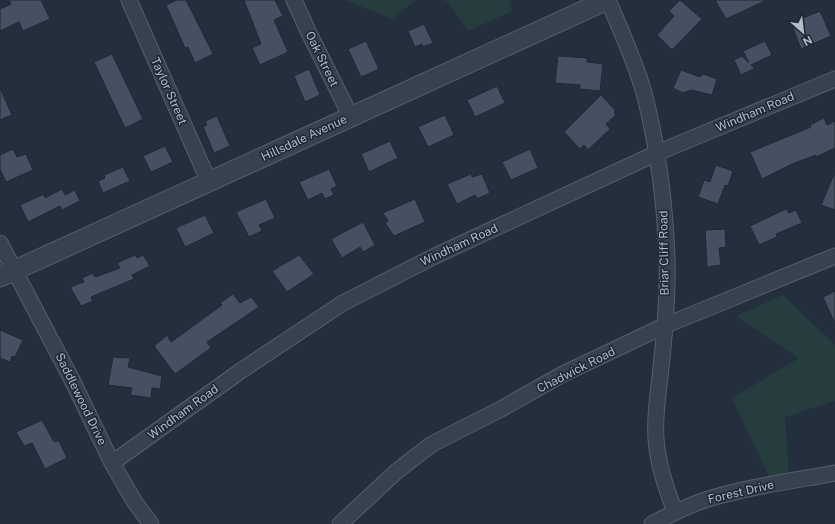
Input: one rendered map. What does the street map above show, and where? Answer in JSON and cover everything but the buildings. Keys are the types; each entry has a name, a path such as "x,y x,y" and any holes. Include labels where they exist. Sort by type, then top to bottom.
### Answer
{"street":[{"name":"Taylor Street","path":"129,0 209,182"},
{"name":"Oak Street","path":"294,0 351,116"},
{"name":"Hillsdale Avenue","path":"7,274 608,0"},
{"name":"Briar Cliff Road","path":"608,0 631,55 643,93 657,153 663,196 667,259 664,326 656,412 656,438 664,484 675,512"},
{"name":"Windham Road","path":"112,463 242,370 343,303 435,256 657,153 835,78"},
{"name":"Saddlewood Drive","path":"0,243 7,274 26,290 112,463 134,501 151,524"},
{"name":"Chadwick Road","path":"340,524 396,471 432,444 501,409 563,374 664,326 835,256"},
{"name":"Forest Drive","path":"652,524 675,512 706,500 740,491 835,473"}],"green space":[{"path":"345,0 416,0 392,19"},
{"path":"443,0 509,0 512,11 468,31 448,2"},
{"path":"783,295 835,345 835,401 785,417 789,476 769,477 732,398 799,358 736,316"}]}
